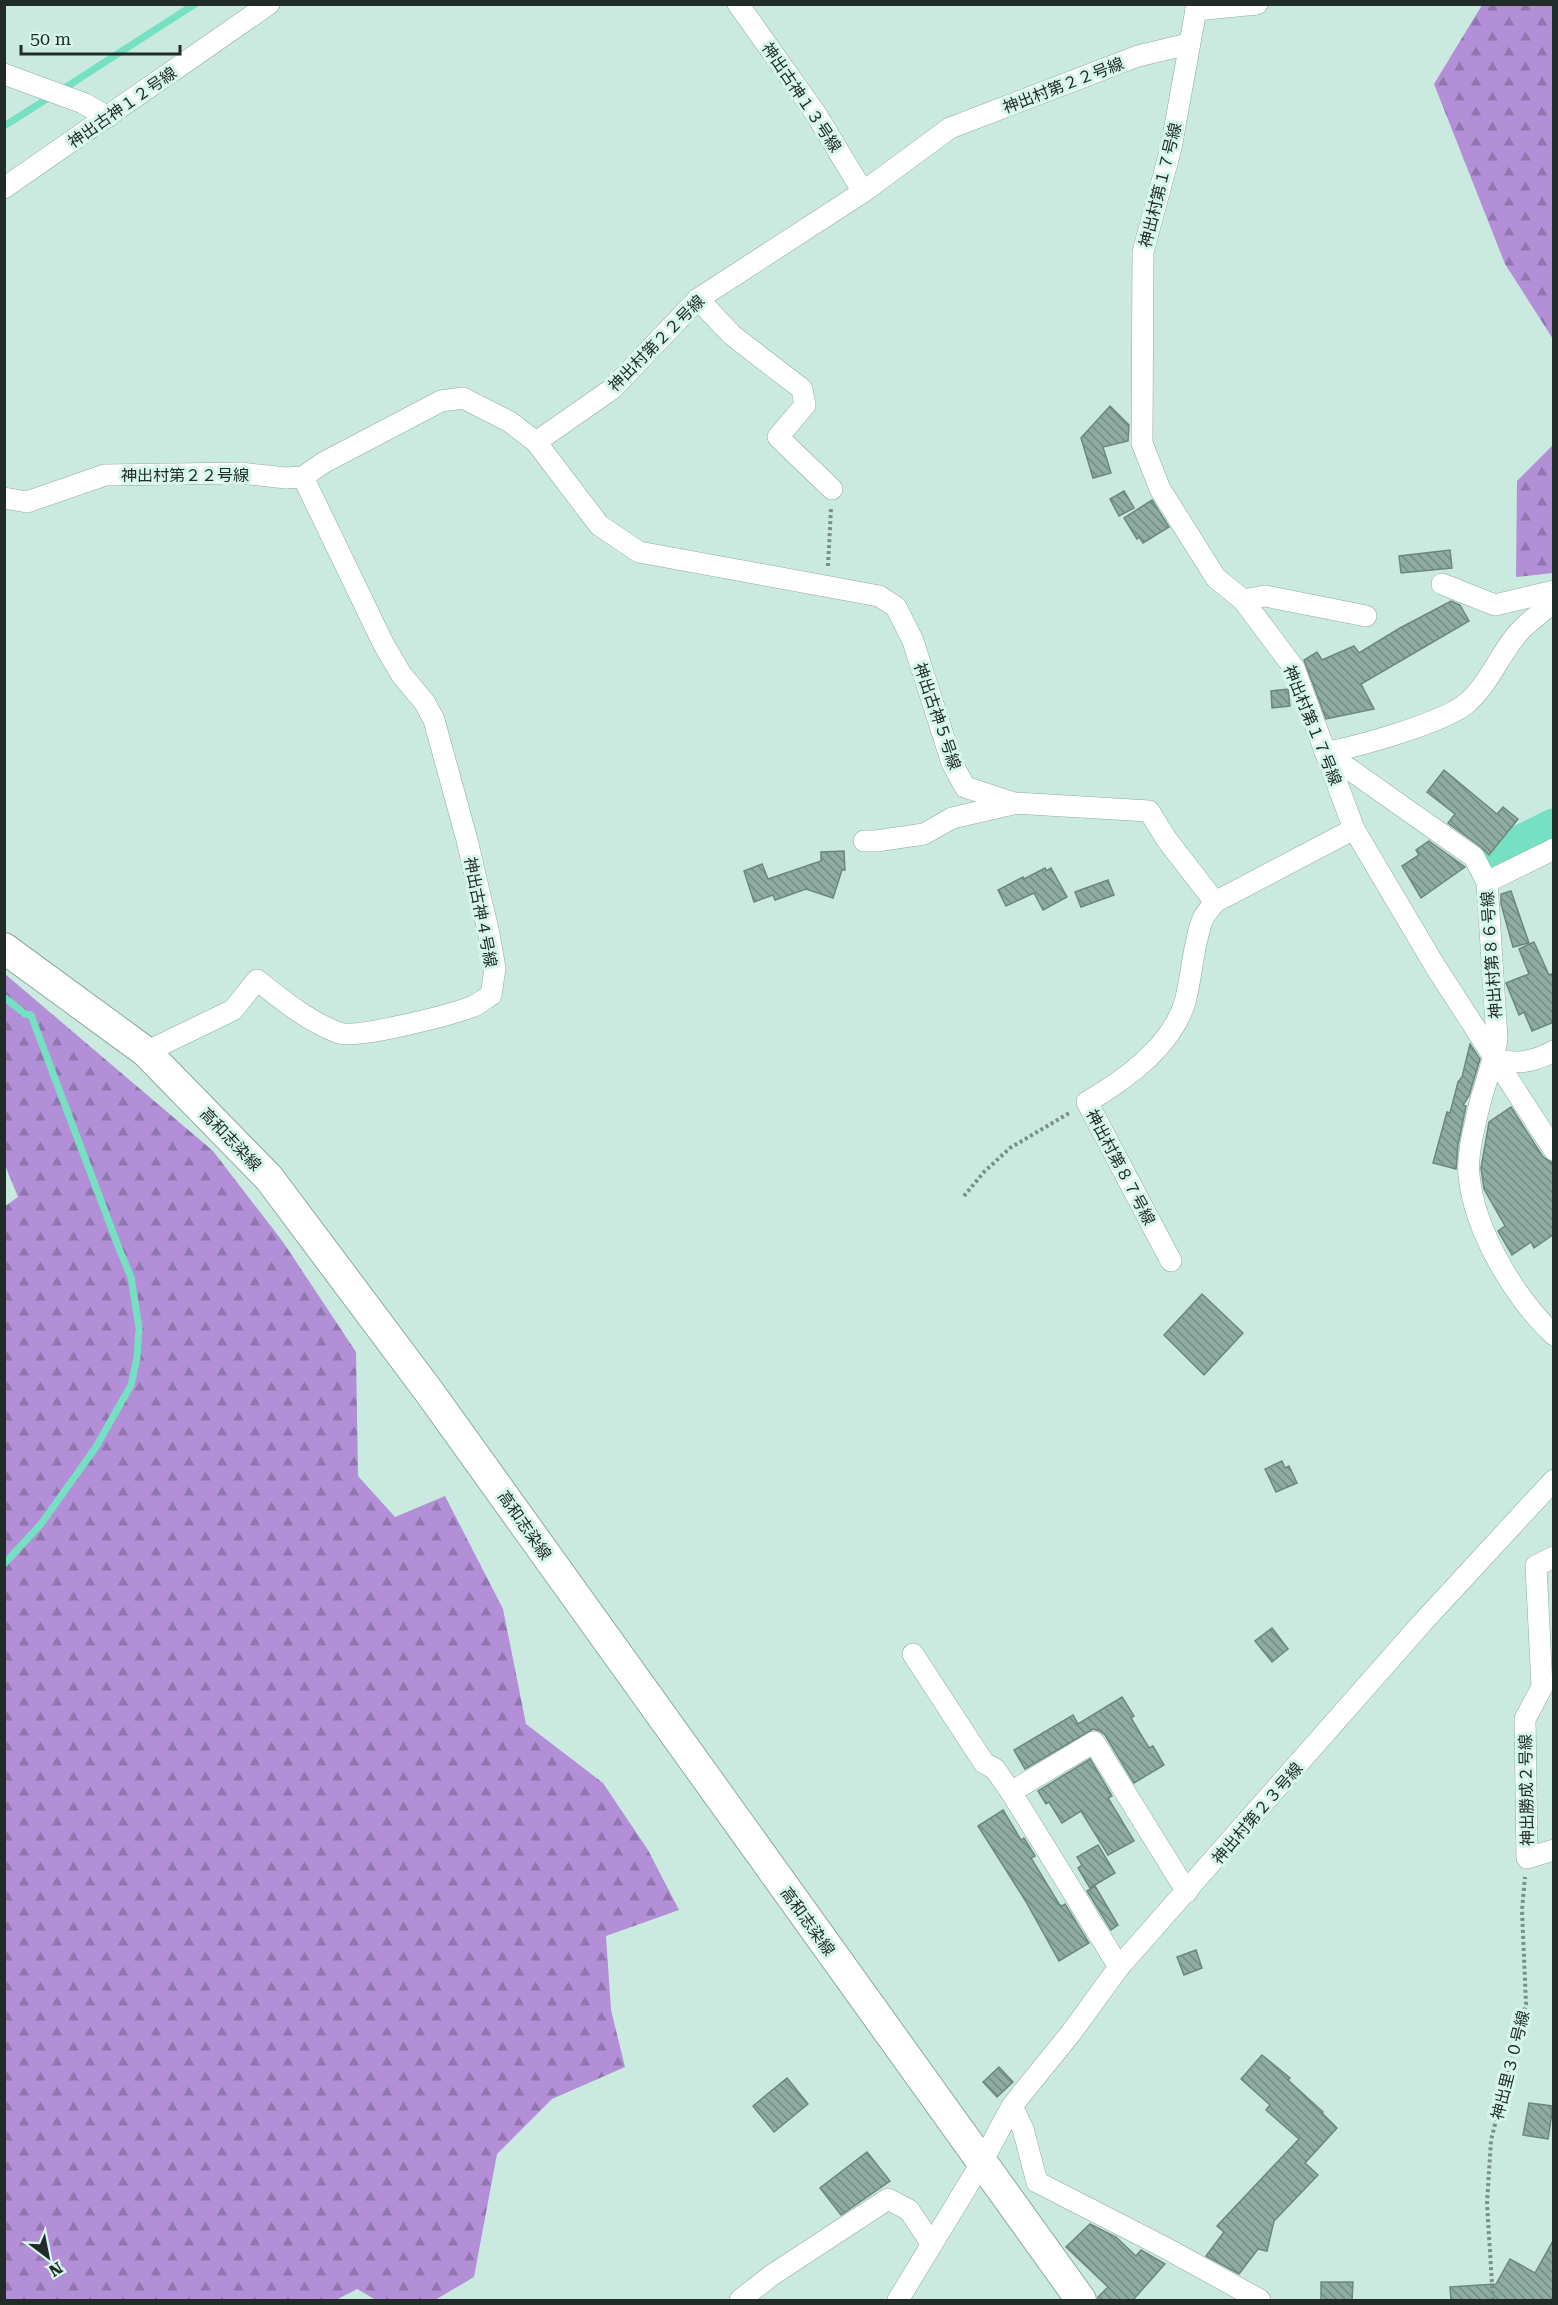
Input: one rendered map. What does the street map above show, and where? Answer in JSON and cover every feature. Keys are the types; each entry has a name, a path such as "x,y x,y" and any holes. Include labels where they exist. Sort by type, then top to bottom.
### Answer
{"street":[{"name":"神出古神１２号線","path":"4,188 269,4"},
{"name":"神出古神１３号線","path":"738,4 816,114 863,192"},
{"path":"1196,7 1257,4"},
{"name":"神出村第１７号線","path":"1196,7 1171,148 1143,252 1142,443 1160,489 1216,578 1243,600 1294,668 1354,829 1435,966 1554,1150"},
{"name":"神出村第２２号線","path":"536,442 612,389 698,299 863,192 950,128 1138,56 1188,45"},
{"path":"4,74 83,103 108,117"},
{"path":"698,299 732,335 802,389 805,405 778,437 832,489"},
{"path":"303,477 323,463 441,401 463,398 510,422 536,442"},
{"name":"神出古神５号線","path":"536,442 599,525 639,552 879,596 896,607 912,640 952,763 965,788 1014,804 1149,811 1167,840 1215,902"},
{"name":"神出村第２２号線","path":"4,498 27,502 105,475 240,473 286,478 303,477"},
{"name":"神出古神４号線","path":"146,1052 233,1010 257,980 291,1007 341,1033 356,1034 422,1022 473,1007 491,995 495,968 489,934 467,840 434,720 425,703 401,674 383,643 303,477"},
{"path":"1442,585 1496,605 1554,591"},
{"path":"1243,600 1265,596 1366,616"},
{"path":"1325,752 1346,749 1447,716 1468,703 1495,669 1518,633 1554,602"},
{"name":"神出村第８６号線","path":"1325,752 1474,856 1487,882 1497,1039 1494,1059 1476,1118 1468,1173 1475,1207 1502,1271 1537,1319 1554,1335"},
{"path":"864,841 924,834 952,818 1014,804"},
{"path":"1215,902 1354,829"},
{"path":"1487,882 1554,849"},
{"name":"神出村第８７号線","path":"1171,1261 1087,1102 1111,1088 1142,1062 1174,1027 1185,1003 1202,919 1215,902"},
{"name":"高和志染線","path":"4,948 146,1052 269,1178 430,1393 1081,2301"},
{"path":"1494,1059 1511,1064 1541,1058 1554,1051"},
{"name":"神出村第２３号線","path":"898,2301 982,2162 1012,2106 1071,2033 1119,1967 1429,1615 1554,1480"},
{"name":"神出勝成２号線","path":"1527,1858 1525,1719 1542,1687 1536,1566 1554,1557"},
{"path":"913,1654 984,1763 995,1769 1011,1792 1119,1967"},
{"path":"1011,1792 1094,1742 1187,1892"},
{"path":"1527,1858 1554,1850"},
{"path":"1012,2106 1023,2129 1037,2182 1162,2246 1260,2301"},
{"path":"740,2301 772,2275 888,2199 909,2210 931,2243"}],"path":[{"path":"827,587 832,489"},
{"path":"964,1196 984,1172 1010,1148 1087,1102"},
{"name":"神出里３０号線","path":"1493,2301 1486,2204 1491,2140 1526,2004 1522,1910 1527,1858"}],"green space":[{"path":"1552,4 1553,6 1553,339 1505,264 1434,84 1482,5"},
{"path":"1553,445 1553,573 1516,577 1517,481"},
{"path":"5,974 213,1151 283,1242 356,1352 358,1476 395,1517 445,1496 503,1609 526,1724 603,1783 648,1850 679,1910 606,1936 611,2010 625,2067 552,2099 497,2154 474,2277 435,2300 376,2300 357,2289 336,2300 5,2300 4,1207 18,1197 5,1165"}],"building":[{"path":"1110,406 1129,425 1128,441 1103,447 1111,473 1093,478 1081,438"},
{"path":"1124,491 1134,508 1119,516 1110,499"},
{"path":"1152,500 1169,527 1143,543 1139,537 1137,539 1124,518"},
{"path":"1450,550 1452,568 1401,573 1399,556"},
{"path":"1451,601 1460,605 1469,621 1361,684 1374,709 1326,719 1304,660 1317,652 1322,660 1354,646 1359,653"},
{"path":"1288,689 1290,706 1272,708 1271,691"},
{"path":"1444,770 1497,814 1503,807 1518,819 1489,855 1448,823 1455,814 1427,792"},
{"path":"1429,841 1465,867 1421,898 1402,866 1419,855 1416,850"},
{"path":"844,851 845,870 842,870 833,898 806,889 775,900 773,895 754,902 744,871 762,864 768,879 821,861 821,852"},
{"path":"1045,868 1046,871 1051,868 1067,897 1043,910 1034,893 1006,906 998,890"},
{"path":"1108,880 1114,895 1081,907 1075,892"},
{"path":"1511,891 1529,943 1513,947 1501,904 1501,894"},
{"path":"1534,942 1549,975 1554,973 1554,1022 1532,1031 1524,1012 1519,1015 1506,983 1529,974 1519,949"},
{"path":"1470,1044 1480,1059 1469,1096 1463,1105 1466,1106 1456,1169 1433,1163 1447,1112 1450,1113 1458,1082 1462,1077"},
{"path":"1511,1107 1543,1157 1554,1167 1554,1234 1534,1248 1531,1242 1512,1255 1498,1231 1505,1226 1484,1189 1481,1168 1489,1122"},
{"path":"1202,1294 1243,1333 1204,1375 1164,1335"},
{"path":"1282,1461 1285,1468 1289,1466 1297,1483 1276,1492 1265,1469"},
{"path":"1272,1628 1288,1649 1272,1662 1255,1641"},
{"path":"1122,1697 1134,1716 1131,1718 1149,1748 1153,1746 1164,1765 1134,1783 1105,1735 1093,1729 1025,1769 1014,1750 1073,1715 1078,1724"},
{"path":"1090,1759 1112,1796 1108,1798 1134,1841 1108,1855 1081,1811 1062,1823 1049,1802 1046,1804 1038,1791"},
{"path":"1003,1810 1021,1840 1024,1838 1035,1856 1031,1858 1059,1904 1062,1906 1065,1904 1089,1943 1059,1961 1025,1900 978,1826"},
{"path":"1098,1845 1115,1873 1090,1888 1078,1868 1082,1865 1077,1857"},
{"path":"1095,1886 1118,1925 1111,1930 1087,1891"},
{"path":"1196,1950 1202,1968 1184,1975 1177,1957"},
{"path":"1262,2055 1290,2078 1288,2080 1337,2128 1305,2163 1318,2175 1274,2221 1267,2251 1258,2249 1239,2274 1206,2256 1224,2232 1217,2226 1299,2139 1266,2110 1270,2105 1241,2079"},
{"path":"999,2067 1013,2082 997,2097 983,2082"},
{"path":"787,2078 808,2104 774,2132 753,2106"},
{"path":"1529,2103 1553,2106 1548,2139 1523,2135"},
{"path":"867,2152 890,2181 841,2215 820,2188"},
{"path":"1090,2224 1116,2237 1136,2256 1141,2250 1165,2264 1132,2301 1098,2301 1098,2297 1108,2287 1066,2247"},
{"path":"1554,2239 1554,2301 1451,2301 1450,2287 1496,2284 1510,2259 1535,2273"},
{"path":"1321,2282 1353,2282 1352,2301 1321,2301"}],"waterway":[{"path":"60,91 195,4"},
{"path":"4,126 50,97"},
{"path":"1501,854 1554,828"},
{"path":"4,997 25,1014 31,1015 131,1277 139,1328 137,1358 131,1385 96,1447 41,1524 4,1564"}]}
